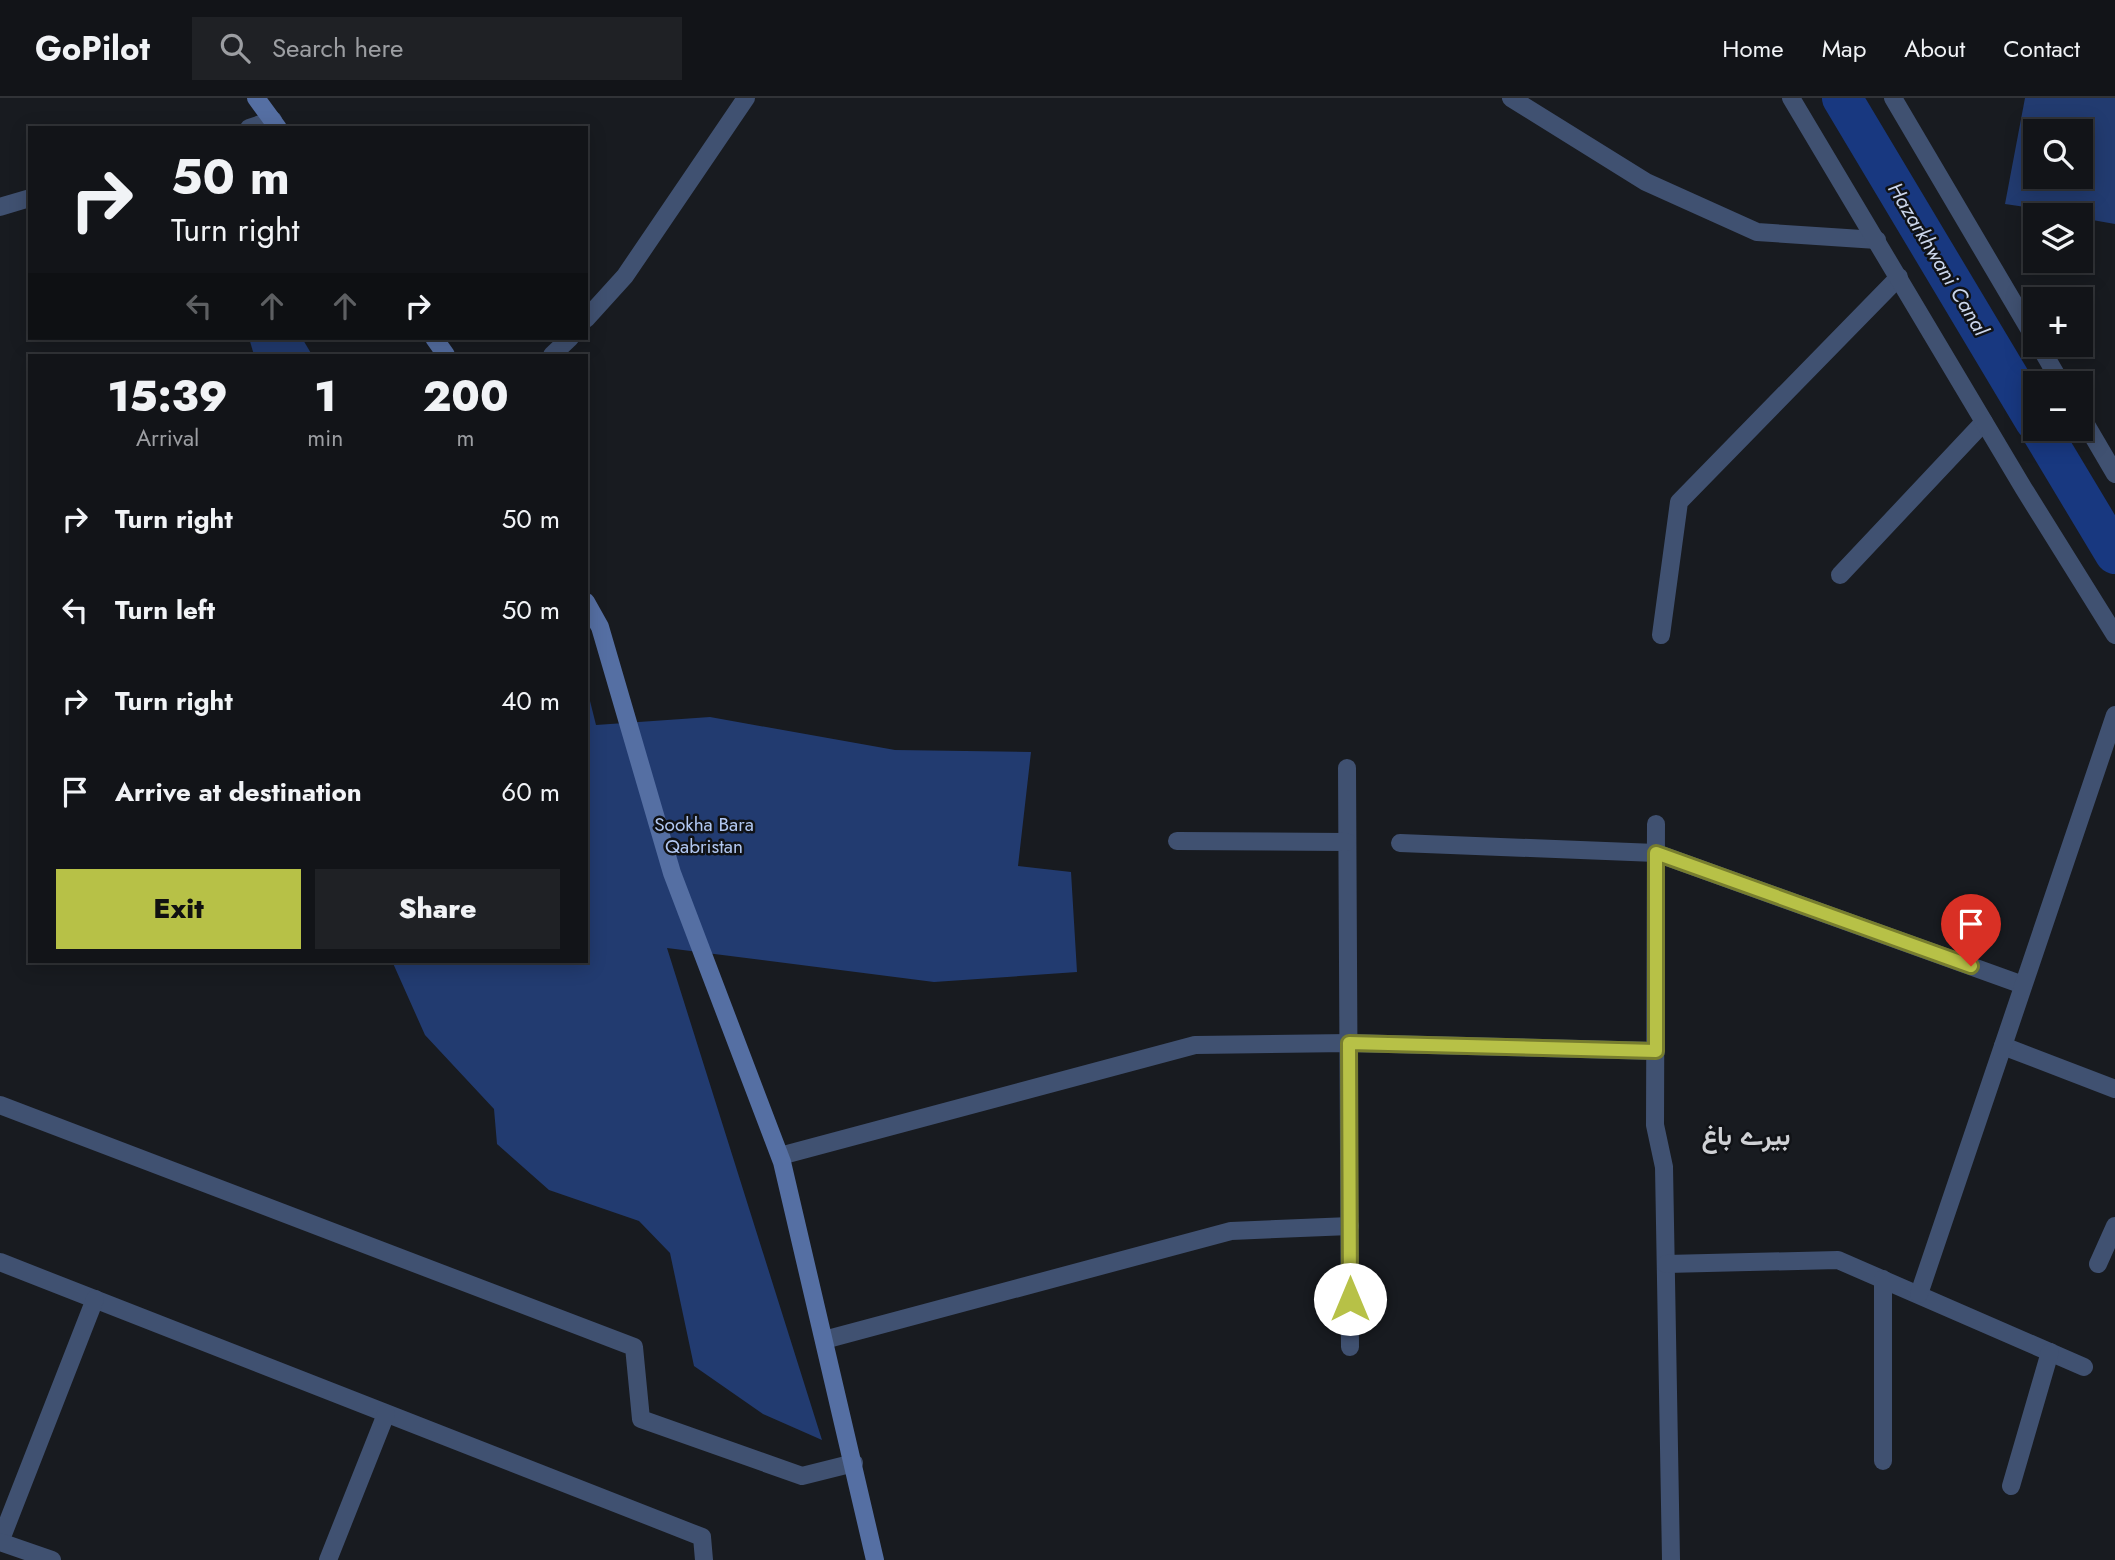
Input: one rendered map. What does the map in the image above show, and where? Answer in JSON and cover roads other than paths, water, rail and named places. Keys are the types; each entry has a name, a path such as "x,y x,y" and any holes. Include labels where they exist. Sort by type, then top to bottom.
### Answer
{"main road":[{"path":"256,98 275,124"},
{"path":"588,606 600,627 672,873 780,1156 876,1560"}],"street":[{"path":"588,317 625,276 746,98"},
{"path":"1511,98 1646,183 1757,232 1877,240"},
{"path":"1791,98 1984,422 2115,635"},
{"path":"1892,98 2023,319"},
{"path":"0,207 28,199"},
{"path":"1661,635 1679,502 1899,277"},
{"path":"553,354 568,340"},
{"path":"1840,575 1984,422"},
{"path":"2093,436 2115,474"},
{"path":"1919,1294 2115,715"},
{"path":"1347,768 1350,1347"},
{"path":"1656,824 1656,1125 1664,1167 1671,1560"},
{"path":"1177,841 1347,842"},
{"path":"1400,842 1656,853 2023,985"},
{"path":"780,1156 1195,1045 1349,1043 1656,1051"},
{"path":"2003,1046 2115,1089"},
{"path":"0,1105 634,1347 641,1419 802,1476 854,1463"},
{"path":"824,1340 1231,1231 1350,1226"},
{"path":"2098,1264 2115,1226"},
{"path":"1666,1264 1838,1259 2084,1367"},
{"path":"0,1262 702,1537 704,1560"},
{"path":"1883,1279 1883,1461"},
{"path":"52,1560 0,1542 95,1299"},
{"path":"2011,1486 2050,1352"},
{"path":"328,1560 386,1413"}],"waterway":[{"name":"Hazarkhwani Canal","path":"1842,98 2023,401"},
{"name":"Hazarkhwani Canal","path":"2047,441 2115,554"}],"district":[{"name":"بیرے باغ","path":"1746,1136"}],"park label":[{"name":"Sookha Bara Qabristan","path":"704,835"}]}
